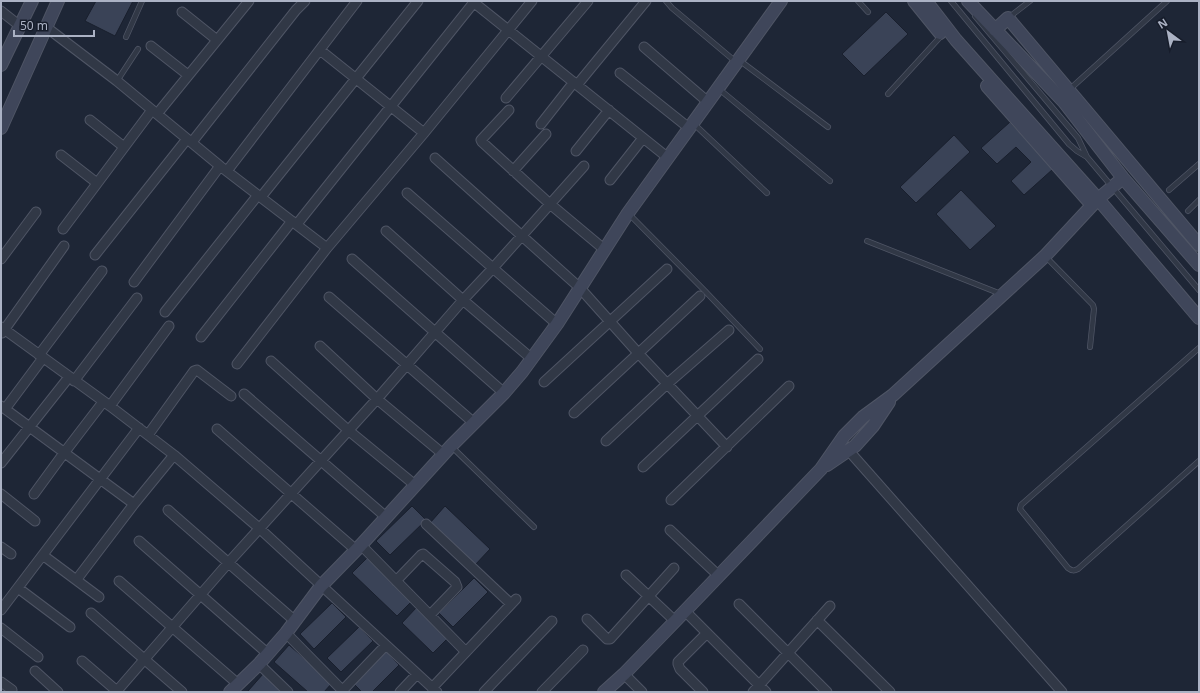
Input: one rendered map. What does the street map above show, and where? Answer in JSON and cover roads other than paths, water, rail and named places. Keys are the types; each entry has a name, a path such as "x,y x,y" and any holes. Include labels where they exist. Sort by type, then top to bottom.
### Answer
{"street":[{"path":"1,64 32,1"},
{"path":"1,128 58,1"},
{"path":"95,255 296,10 305,1"},
{"path":"134,282 223,168 320,50 357,1"},
{"path":"165,312 356,80 418,1"},
{"path":"237,364 327,248 532,1"},
{"path":"506,98 588,1"},
{"path":"541,124 646,1"},
{"path":"119,581 172,627 234,688 259,664 286,633 321,586 358,548 447,450 504,393 532,359 557,324 628,213 781,1"},
{"path":"914,1 942,35 1199,318"},
{"path":"926,1 956,40 1095,202"},
{"path":"968,1 995,30 1065,94 1199,245"},
{"path":"63,229 124,147 188,75 246,2"},
{"path":"201,337 391,107 474,2 667,157"},
{"path":"1,11 20,26"},
{"path":"182,12 217,40"},
{"path":"995,30 1008,18 1065,94 1122,178 1199,265"},
{"path":"46,27 117,81 223,168 327,248"},
{"path":"150,46 188,75"},
{"path":"644,48 708,102"},
{"path":"320,50 424,133"},
{"path":"620,73 691,125"},
{"path":"509,110 481,141 550,204 605,250"},
{"path":"576,151 609,110"},
{"path":"90,120 124,147"},
{"path":"513,171 546,134"},
{"path":"610,180 643,138"},
{"path":"61,155 97,183"},
{"path":"435,158 580,288 639,354 727,447"},
{"path":"82,661 117,692 144,658 259,528 584,166"},
{"path":"604,692 624,674 821,469 844,436 863,417 893,396 1003,295 1045,256 1095,202 1122,178"},
{"path":"407,192 557,324"},
{"path":"1,259 36,212"},
{"path":"386,230 463,300 532,359"},
{"path":"64,246 2,330 148,434 174,455 259,528 435,690 466,652 513,601 426,524"},
{"path":"352,259 434,333 504,393"},
{"path":"544,382 667,268"},
{"path":"102,271 3,408 134,504"},
{"path":"574,413 700,296"},
{"path":"329,297 474,423"},
{"path":"1,463 29,427 71,379 137,298"},
{"path":"34,494 64,453 169,326"},
{"path":"606,441 667,384 729,330"},
{"path":"320,346 377,398 447,450"},
{"path":"643,467 759,354"},
{"path":"271,361 348,430 415,485"},
{"path":"148,434 195,370 231,396"},
{"path":"671,500 790,386"},
{"path":"244,394 386,517"},
{"path":"821,469 849,451 873,426 893,396"},
{"path":"1,610 44,556 139,428"},
{"path":"217,428 291,494 396,581 466,652"},
{"path":"849,451 1062,692"},
{"path":"77,579 134,504 174,455"},
{"path":"1,494 35,521"},
{"path":"168,510 295,621"},
{"path":"670,530 719,576"},
{"path":"139,541 267,653"},
{"path":"1,546 11,554"},
{"path":"396,581 423,554 455,582 457,587 430,614"},
{"path":"44,556 77,579 99,597"},
{"path":"587,619 607,639 610,639 674,568"},
{"path":"626,575 675,621"},
{"path":"18,588 70,627"},
{"path":"739,604 827,692"},
{"path":"685,611 759,690 788,653 830,606"},
{"path":"91,613 182,692"},
{"path":"818,620 890,692"},
{"path":"484,692 552,621"},
{"path":"1,628 38,657"},
{"path":"286,633 342,691 386,645"},
{"path":"703,692 680,669 678,662 707,633"},
{"path":"542,692 583,650"},
{"path":"259,664 288,692"},
{"path":"35,671 58,692"},
{"path":"400,692 417,674"},
{"path":"624,674 642,692"},
{"path":"1,682 12,690"}],"lane":[{"path":"126,37 142,1"},
{"path":"666,1 672,8 738,61 828,127"},
{"path":"858,1 868,12"},
{"path":"951,1 1069,144 1087,157"},
{"path":"962,1 1078,138 1087,157 1113,186 1199,290"},
{"path":"1008,18 1030,1"},
{"path":"1065,94 1166,1"},
{"path":"888,94 942,35"},
{"path":"117,81 138,49"},
{"path":"718,88 830,181"},
{"path":"691,125 767,194"},
{"path":"1169,190 1199,164"},
{"path":"1188,211 1199,200"},
{"path":"628,213 705,290 759,354"},
{"path":"867,241 1003,295"},
{"path":"1045,256 1093,305 1094,309 1090,347"},
{"path":"1199,348 1021,505 1020,509 1068,568 1071,571 1074,571 1199,461"},
{"path":"447,450 534,527"}]}
